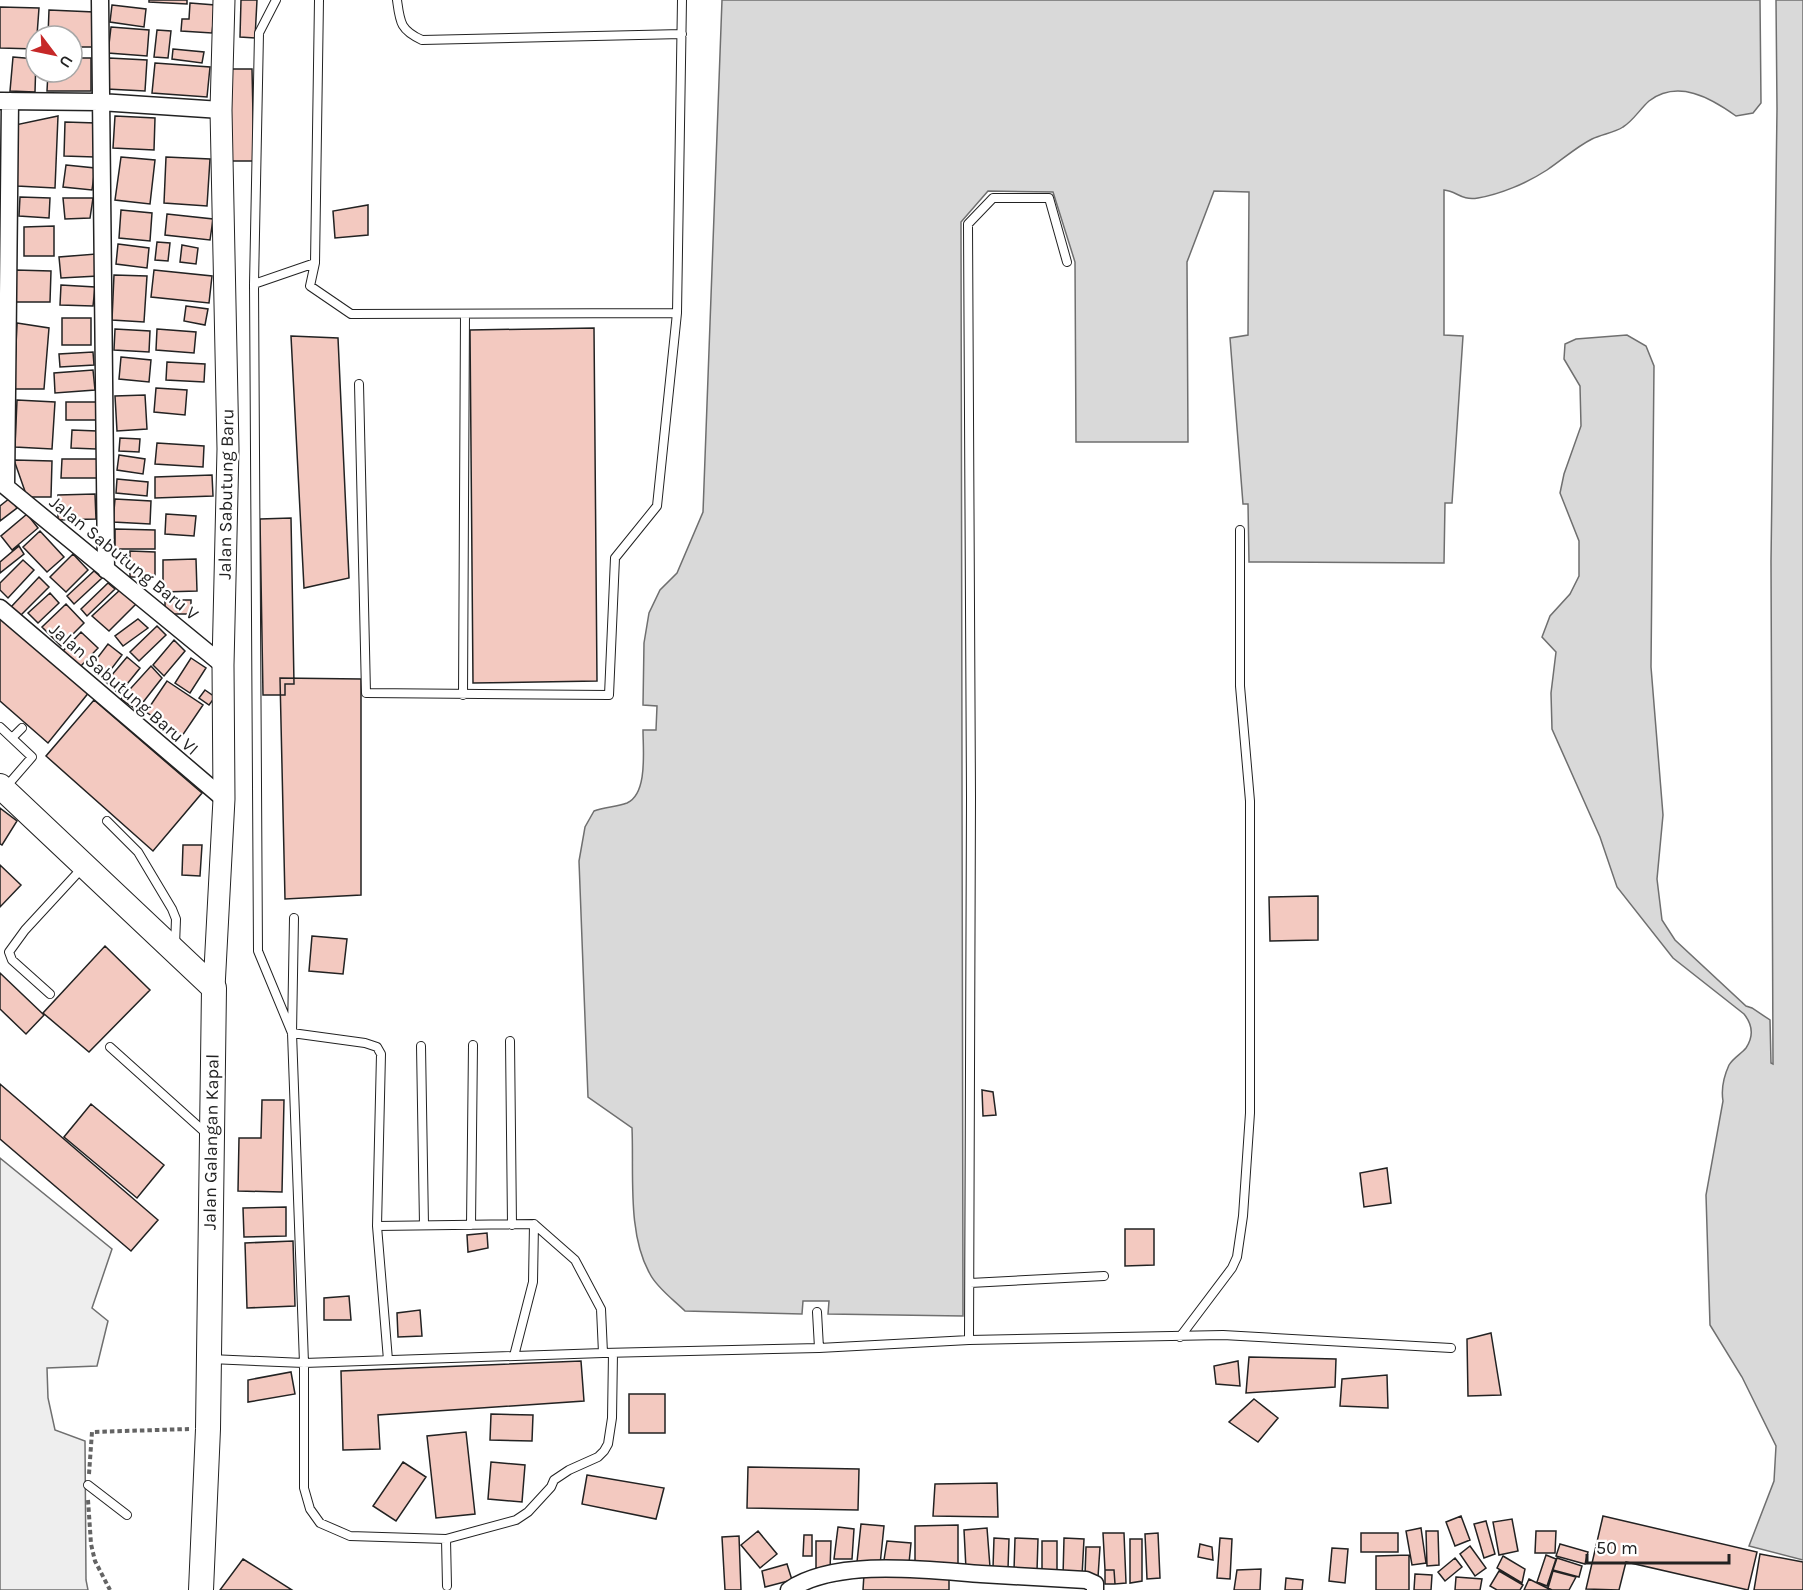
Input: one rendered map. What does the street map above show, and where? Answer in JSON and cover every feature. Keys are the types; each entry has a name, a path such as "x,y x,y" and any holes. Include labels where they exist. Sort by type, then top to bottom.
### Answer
{"main road":[{"path":"1,790 214,988"},
{"name":"Jalan Galangan Kapal","path":"201,1590 208,1429 214,988"}],"street":[{"path":"100,0 106,570"},
{"name":"Jalan Sabutung Baru","path":"214,988 224,799 223,664 228,449 221,110 224,0"},
{"path":"3,484 5,101 100,102 221,110"},
{"name":"Jalan Sabutung Baru V","path":"3,484 223,664"},
{"name":"Jalan Sabutung Baru VI","path":"0,608 224,799"},
{"path":"789,1590 797,1584 815,1578 880,1568 1086,1580 1095,1584 1095,1590"}],"lane":[{"path":"276,0 259,33 254,284 258,951 292,1033"},
{"path":"319,0 315,263 310,286 351,314 677,313"},
{"path":"397,0 400,24 411,35 422,40 682,34"},
{"path":"359,384 366,693 609,695 615,558 657,506 677,313 682,0"},
{"path":"969,1340 968,224 993,198 1049,198 1067,262"},
{"path":"254,284 315,263"},
{"path":"463,695 465,314"},
{"path":"1180,1337 1232,1268 1237,1257 1243,1216 1250,1113 1250,801 1240,686 1240,530"},
{"path":"0,728 32,757 1,790"},
{"path":"12,738 22,728"},
{"path":"107,821 138,852 172,909 176,919 175,952"},
{"path":"51,994 12,960 9,952 25,930 85,866"},
{"path":"294,918 292,1033 304,1363 304,1488 310,1509 320,1523 350,1536 446,1539 516,1520 528,1512 551,1487 554,1480 569,1470 598,1457 604,1451 608,1444 612,1418 613,1353"},
{"path":"292,1033 365,1043 377,1047 381,1054 377,1226 388,1360"},
{"path":"510,1041 512,1225"},
{"path":"471,1225 473,1045"},
{"path":"421,1046 424,1225"},
{"path":"110,1047 212,1138"},
{"path":"377,1226 534,1224 575,1260 601,1309 603,1353"},
{"path":"514,1356 533,1282 534,1224"},
{"path":"970,1283 1104,1276"},
{"path":"817,1312 819,1348"},
{"path":"209,1359 304,1363 819,1348 969,1340 1223,1335 1451,1348"},
{"path":"88,1485 127,1515"},
{"path":"446,1539 447,1586"}],"path":[{"path":"110,1590 95,1561 91,1544 88,1485 92,1432 208,1429"}],"shaded area":[{"path":"722,0 1760,0 1761,103 1753,113 1736,116 1705,98 1683,91 1671,92 1649,101 1623,127 1586,142 1547,170 1514,187 1472,199 1444,190 1444,335 1463,336 1452,503 1445,503 1444,563 1249,562 1248,504 1243,504 1230,338 1248,335 1249,192 1214,191 1187,262 1188,442 1076,442 1075,262 1053,192 988,191 961,222 963,1316 828,1314 829,1301 803,1301 802,1314 685,1311 666,1294 650,1274 638,1241 633,1203 632,1128 588,1097 579,861 585,827 594,811 627,803 638,791 643,771 643,730 656,730 657,706 643,705 644,643 649,613 660,590 677,573 703,512"},
{"path":"1776,0 1803,0 1803,1560 1749,1546 1774,1481 1776,1446 1742,1377 1710,1325 1706,1195 1723,1101 1724,1078 1731,1063 1749,1044 1751,1035 1749,1022 1744,1014 1673,958 1617,887 1600,837 1552,729 1551,693 1556,652 1542,637 1550,616 1570,594 1579,576 1579,541 1560,493 1564,474 1581,426 1580,386 1564,359 1565,344 1576,339 1627,335 1646,346 1654,366 1651,667 1663,815 1657,879 1662,920 1675,940 1746,1006 1770,1020 1771,1063 1773,1064 1771,561 1777,109"},
{"path":"0,1158 112,1249 92,1308 108,1321 97,1366 47,1368 48,1398 55,1430 85,1441 88,1590 0,1590"}],"building":[{"path":"149,0 187,0 187,4 149,2"},
{"path":"241,0 257,0 255,38 240,37"},
{"path":"190,3 215,5 212,33 181,31 182,19 189,19"},
{"path":"112,5 146,9 144,27 110,22"},
{"path":"0,7 39,8 38,24 24,24 24,49 0,48"},
{"path":"49,10 94,12 92,47 84,47 84,24 48,24"},
{"path":"111,27 149,30 147,56 108,53"},
{"path":"157,30 171,31 168,58 154,57"},
{"path":"173,49 204,52 202,63 172,59"},
{"path":"13,57 24,58 24,84 35,84 35,92 10,91"},
{"path":"84,58 91,58 91,91 47,91 47,84 84,84"},
{"path":"109,58 147,60 145,91 107,89"},
{"path":"155,63 210,67 207,97 152,93"},
{"path":"228,69 252,69 254,161 230,161"},
{"path":"58,116 55,188 17,186 15,125"},
{"path":"115,116 155,118 154,150 113,148"},
{"path":"65,122 96,123 95,157 64,156"},
{"path":"121,157 155,160 150,204 115,200"},
{"path":"166,157 210,159 207,206 164,203"},
{"path":"66,165 95,168 92,190 63,187"},
{"path":"20,197 50,198 49,218 19,216"},
{"path":"63,198 93,198 90,218 65,219"},
{"path":"368,205 368,235 335,238 333,211"},
{"path":"121,210 152,213 150,241 119,238"},
{"path":"167,214 213,219 210,240 165,235"},
{"path":"54,226 54,256 24,256 24,227"},
{"path":"157,242 170,243 168,261 155,260"},
{"path":"118,244 149,248 147,268 116,264"},
{"path":"182,245 198,248 196,264 180,262"},
{"path":"96,254 98,276 61,278 59,257"},
{"path":"15,270 51,271 50,302 14,302"},
{"path":"154,270 212,276 209,303 151,297"},
{"path":"114,275 147,276 144,322 112,320"},
{"path":"61,285 95,287 93,306 60,305"},
{"path":"186,306 208,309 205,325 184,321"},
{"path":"62,318 91,318 91,345 62,345"},
{"path":"17,323 49,328 44,389 14,389"},
{"path":"594,328 597,681 473,683 470,330"},
{"path":"115,329 150,331 149,352 114,350"},
{"path":"157,329 196,332 194,353 156,350"},
{"path":"291,336 338,338 349,578 304,588"},
{"path":"93,352 94,365 60,367 59,354"},
{"path":"121,357 151,360 149,382 119,379"},
{"path":"167,362 205,364 204,382 166,380"},
{"path":"93,370 95,390 55,393 54,373"},
{"path":"156,388 187,390 185,415 154,412"},
{"path":"145,395 147,429 117,431 115,396"},
{"path":"17,400 55,402 52,449 15,447"},
{"path":"66,402 96,402 96,420 66,420"},
{"path":"72,430 97,431 96,449 71,448"},
{"path":"120,438 140,439 139,452 119,451"},
{"path":"157,443 204,446 203,467 155,464"},
{"path":"119,455 145,459 143,474 117,470"},
{"path":"62,459 101,459 101,478 61,478"},
{"path":"14,460 52,461 51,497 27,497"},
{"path":"212,475 213,496 155,498 155,477"},
{"path":"117,479 148,482 147,496 116,493"},
{"path":"95,494 96,519 58,520 58,495"},
{"path":"10,498 17,508 0,521 0,506"},
{"path":"115,499 151,501 150,524 113,522"},
{"path":"27,514 38,528 12,550 1,536"},
{"path":"166,514 196,516 194,536 165,534"},
{"path":"291,518 294,684 285,684 285,695 263,695 260,519"},
{"path":"115,529 155,530 155,549 115,549"},
{"path":"40,531 64,557 47,572 23,547"},
{"path":"19,546 24,554 0,573 0,562"},
{"path":"130,551 155,552 155,577 130,577"},
{"path":"73,554 88,570 66,592 50,577"},
{"path":"196,559 197,591 163,592 163,560"},
{"path":"23,560 34,570 8,598 0,590 0,583"},
{"path":"94,571 102,578 74,604 67,596"},
{"path":"39,577 49,587 20,616 11,607"},
{"path":"108,583 115,589 87,616 81,609"},
{"path":"121,589 136,604 109,631 92,616"},
{"path":"50,593 59,603 38,623 28,613"},
{"path":"165,600 191,600 191,614 165,614"},
{"path":"66,604 84,623 61,646 42,627"},
{"path":"0,612 90,691 48,743 0,701"},
{"path":"138,619 148,628 123,646 115,636"},
{"path":"157,626 166,635 139,661 130,652"},
{"path":"81,632 98,648 80,667 63,651"},
{"path":"174,640 185,651 164,676 153,665"},
{"path":"108,644 122,655 106,676 92,665"},
{"path":"127,657 140,668 119,694 106,682"},
{"path":"191,658 206,668 190,693 175,683"},
{"path":"151,666 162,678 137,710 121,699"},
{"path":"280,678 361,679 361,895 285,899"},
{"path":"167,681 203,705 182,736 146,712"},
{"path":"205,690 215,697 209,705 199,698"},
{"path":"94,700 202,793 153,851 46,756"},
{"path":"0,808 17,821 2,845 0,844"},
{"path":"183,845 202,845 200,876 182,875"},
{"path":"0,865 21,885 0,907"},
{"path":"1318,896 1318,940 1270,941 1269,897"},
{"path":"312,936 347,939 343,974 309,971"},
{"path":"105,946 150,990 89,1052 43,1013"},
{"path":"0,973 44,1015 26,1034 0,1009"},
{"path":"0,1084 158,1220 131,1251 0,1139"},
{"path":"982,1090 993,1092 996,1115 983,1116"},
{"path":"262,1100 284,1100 282,1192 238,1191 239,1138 261,1138"},
{"path":"91,1104 164,1165 137,1198 64,1137"},
{"path":"1387,1168 1391,1203 1364,1207 1360,1173"},
{"path":"286,1207 286,1236 244,1237 243,1208"},
{"path":"1125,1229 1154,1229 1154,1265 1125,1266"},
{"path":"487,1233 488,1248 468,1252 467,1235"},
{"path":"293,1241 295,1306 247,1308 245,1243"},
{"path":"349,1296 351,1320 324,1320 324,1298"},
{"path":"420,1310 422,1336 398,1337 397,1313"},
{"path":"1491,1333 1501,1395 1468,1396 1467,1339"},
{"path":"1249,1357 1336,1359 1335,1387 1246,1393"},
{"path":"581,1361 584,1401 378,1415 380,1449 343,1450 341,1371"},
{"path":"1238,1361 1240,1386 1216,1384 1214,1366"},
{"path":"291,1372 295,1394 248,1402 248,1380"},
{"path":"1387,1375 1388,1408 1340,1406 1342,1379"},
{"path":"629,1394 665,1394 665,1433 629,1433"},
{"path":"1254,1399 1278,1418 1258,1442 1229,1422"},
{"path":"491,1414 533,1415 532,1441 490,1440"},
{"path":"466,1432 475,1514 436,1518 427,1436"},
{"path":"403,1462 426,1477 396,1521 373,1506"},
{"path":"491,1462 525,1465 522,1502 488,1499"},
{"path":"748,1467 859,1469 858,1510 747,1508"},
{"path":"587,1475 664,1488 656,1519 582,1504"},
{"path":"997,1483 998,1517 933,1516 935,1484"},
{"path":"1461,1516 1470,1540 1455,1546 1446,1522"},
{"path":"1603,1516 1757,1552 1748,1590 1626,1562 1619,1590 1586,1589"},
{"path":"1512,1519 1518,1551 1499,1555 1493,1522"},
{"path":"1486,1521 1495,1554 1484,1558 1474,1524"},
{"path":"861,1524 884,1526 880,1565 857,1562"},
{"path":"958,1525 958,1564 915,1565 915,1526"},
{"path":"838,1527 854,1529 852,1559 834,1559"},
{"path":"987,1528 990,1567 966,1569 964,1530"},
{"path":"1421,1528 1426,1563 1412,1565 1406,1531"},
{"path":"758,1531 777,1554 760,1568 741,1545"},
{"path":"1426,1531 1438,1531 1439,1565 1427,1566"},
{"path":"1536,1531 1556,1531 1555,1553 1535,1553"},
{"path":"1103,1533 1124,1533 1126,1583 1115,1584 1114,1570 1105,1570"},
{"path":"1158,1533 1160,1578 1147,1579 1145,1534"},
{"path":"1361,1533 1398,1533 1398,1552 1361,1552"},
{"path":"804,1535 812,1535 812,1556 803,1556"},
{"path":"739,1536 741,1590 725,1590 722,1537"},
{"path":"994,1538 1009,1539 1008,1569 993,1568"},
{"path":"1015,1538 1038,1539 1037,1571 1014,1570"},
{"path":"1064,1538 1084,1539 1082,1576 1063,1576"},
{"path":"1220,1538 1232,1539 1230,1579 1217,1578"},
{"path":"1130,1539 1142,1539 1142,1581 1130,1583"},
{"path":"816,1541 831,1541 830,1570 816,1568"},
{"path":"887,1541 911,1543 909,1563 884,1560"},
{"path":"1042,1541 1057,1541 1057,1571 1042,1571"},
{"path":"1200,1544 1212,1547 1213,1560 1198,1557"},
{"path":"1560,1544 1588,1552 1585,1564 1556,1556"},
{"path":"1470,1546 1486,1568 1475,1576 1460,1554"},
{"path":"1086,1547 1100,1547 1098,1577 1085,1576"},
{"path":"1332,1548 1348,1549 1345,1583 1329,1581"},
{"path":"1760,1554 1803,1562 1803,1590 1754,1590"},
{"path":"1409,1555 1409,1590 1376,1590 1376,1556"},
{"path":"1546,1555 1556,1559 1547,1586 1537,1582"},
{"path":"1503,1556 1525,1569 1522,1583 1497,1568"},
{"path":"1455,1558 1462,1567 1445,1581 1438,1572"},
{"path":"1557,1558 1582,1566 1579,1577 1553,1570"},
{"path":"243,1559 292,1590 220,1590"},
{"path":"787,1564 792,1580 765,1587 762,1571"},
{"path":"1261,1569 1260,1590 1234,1590 1237,1570"},
{"path":"1105,1570 1114,1570 1115,1584 1105,1584"},
{"path":"1499,1571 1523,1585 1520,1590 1497,1590 1490,1586"},
{"path":"1553,1571 1576,1577 1569,1590 1548,1588"},
{"path":"864,1574 949,1577 949,1590 863,1590"},
{"path":"1415,1574 1432,1575 1431,1590 1414,1590"},
{"path":"1456,1577 1482,1579 1480,1590 1455,1590"},
{"path":"1286,1578 1303,1580 1302,1590 1285,1590"},
{"path":"1529,1579 1551,1590 1524,1590"}]}
